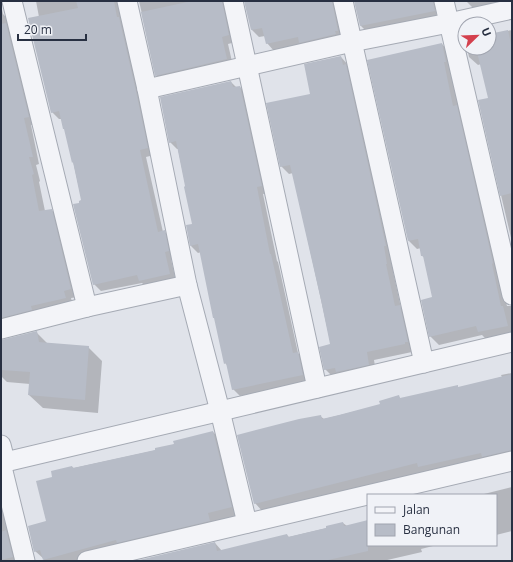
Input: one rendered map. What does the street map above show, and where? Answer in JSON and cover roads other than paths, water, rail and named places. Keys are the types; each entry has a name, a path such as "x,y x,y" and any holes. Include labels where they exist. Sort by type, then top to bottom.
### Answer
{"street":[{"path":"12,1 87,307"},
{"path":"127,1 147,89 187,285 247,523"},
{"path":"233,1 317,388"},
{"path":"343,1 424,362"},
{"path":"444,1 512,295"},
{"path":"147,89 352,42 512,9"},
{"path":"1,328 187,285"},
{"path":"25,561 2,458 220,411 512,342"},
{"path":"371,494 512,461"},
{"path":"87,561 367,495"}]}
